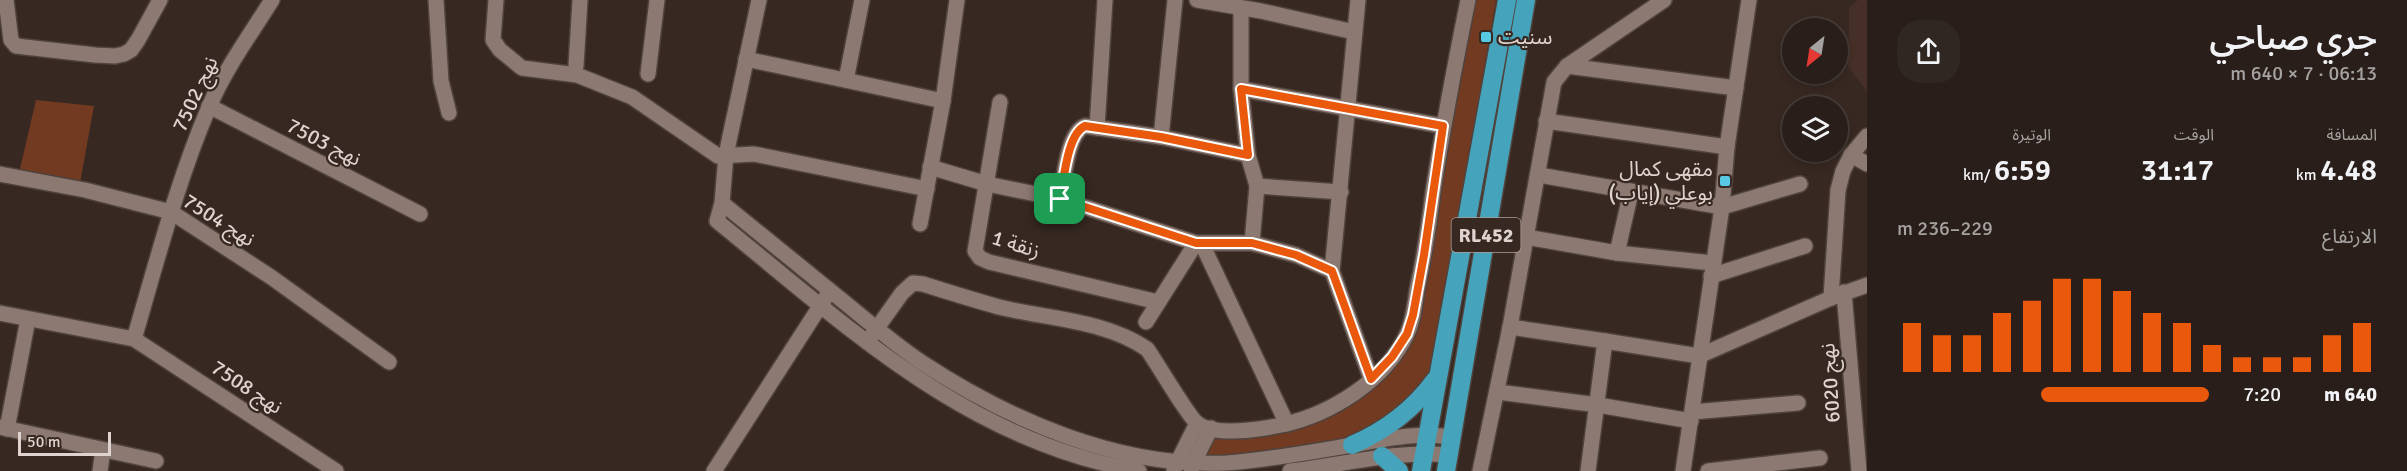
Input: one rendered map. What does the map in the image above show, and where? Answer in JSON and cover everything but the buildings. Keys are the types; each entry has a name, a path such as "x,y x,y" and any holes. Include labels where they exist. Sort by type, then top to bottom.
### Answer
{"highway":[{"name":"RL452","path":"1421,471 1507,0"},
{"name":"RL452","path":"1448,454 1526,0"},
{"path":"1352,445 1369,438 1400,418 1426,393 1437,378"},
{"path":"1382,456 1399,471"}],"street":[{"path":"6,0 11,40 16,46 115,56 131,50 160,0"},
{"name":"نهج 7502","path":"134,339 171,212 209,106 232,63 272,0"},
{"path":"436,0 441,81 449,113"},
{"path":"496,0 494,40 500,50 522,68 588,78 632,97 718,156 754,154 927,189"},
{"path":"576,66 580,0"},
{"path":"648,74 657,0"},
{"path":"759,0 726,155 722,203 717,221 867,342 957,405 1007,431 1060,452 1114,467 1139,471"},
{"path":"846,80 862,0"},
{"path":"920,224 943,101 957,0"},
{"path":"1096,128 1105,0"},
{"path":"1161,137 1175,0"},
{"path":"1197,0 1241,8 1262,5 1354,32"},
{"path":"1358,0 1332,271 1371,379"},
{"path":"867,342 902,293 913,284 923,284 998,306 1103,329 1137,342 1147,349 1204,426 1251,432 1311,417 1334,406 1355,394 1392,357 1402,342 1413,315 1443,126 1467,0"},
{"path":"1480,471 1498,392 1554,82 1567,66 1664,0"},
{"path":"1683,471 1722,207 1727,147 1749,0"},
{"path":"1241,8 1241,89 1248,155 1257,186 1252,243"},
{"path":"746,59 943,101"},
{"path":"1567,66 1736,88"},
{"path":"1241,89 1443,126"},
{"name":"زنقة 1","path":"1000,102 975,251 980,258 1158,302"},
{"name":"نهج 7503","path":"209,106 420,214"},
{"path":"1546,121 1727,147"},
{"path":"1060,199 1073,138 1079,128 1085,126 1161,137 1248,155"},
{"name":"نهج 6020","path":"1859,471 1861,424 1837,295 1838,190 1843,171 1851,155 1867,136"},
{"path":"1851,155 1867,164"},
{"path":"930,167 987,184 1060,199 1199,244 1252,243 1296,255 1332,271"},
{"name":"نهج 7504","path":"0,174 85,190 171,212 271,277 389,362"},
{"path":"1539,175 1722,207 1800,184"},
{"path":"1257,186 1341,192"},
{"path":"1617,253 1631,192"},
{"path":"722,203 919,361 971,392 1025,419 1081,440 1183,467 1268,458 1402,435 1428,434 1448,454"},
{"path":"1526,237 1712,269 1805,246"},
{"path":"1199,244 1287,424"},
{"path":"1146,322 1199,244"},
{"path":"1510,327 1699,356 1837,295 1867,285"},
{"path":"714,471 830,291"},
{"path":"0,313 134,339"},
{"path":"28,319 4,428 156,461"},
{"name":"نهج 7508","path":"134,339 336,471"},
{"path":"1588,471 1605,341"},
{"path":"1498,392 1691,417 1798,403"},
{"path":"1183,467 1204,426"},
{"path":"100,471 103,450"},
{"path":"1290,471 1382,456 1448,454"},
{"path":"1708,471 1820,458"}],"shaded area":[{"path":"1474,0 1496,0 1431,376 1412,401 1350,440 1199,462 1212,436 1336,411 1412,331"},
{"path":"1858,0 1867,0 1867,91 1848,67 1849,8"},
{"path":"36,100 94,106 80,183 19,173"}],"place":[{"name":"سنيت","path":"1486,37"},
{"name":"مقهى كمال بوعلي (إياب)","path":"1725,181"}],"route":[{"path":"1241,89 1443,126 1413,315 1407,334 1392,357 1371,379 1332,271 1296,255 1252,243 1196,243 1060,199 1073,138 1079,128 1085,126 1161,137 1248,155 1241,89"}]}
